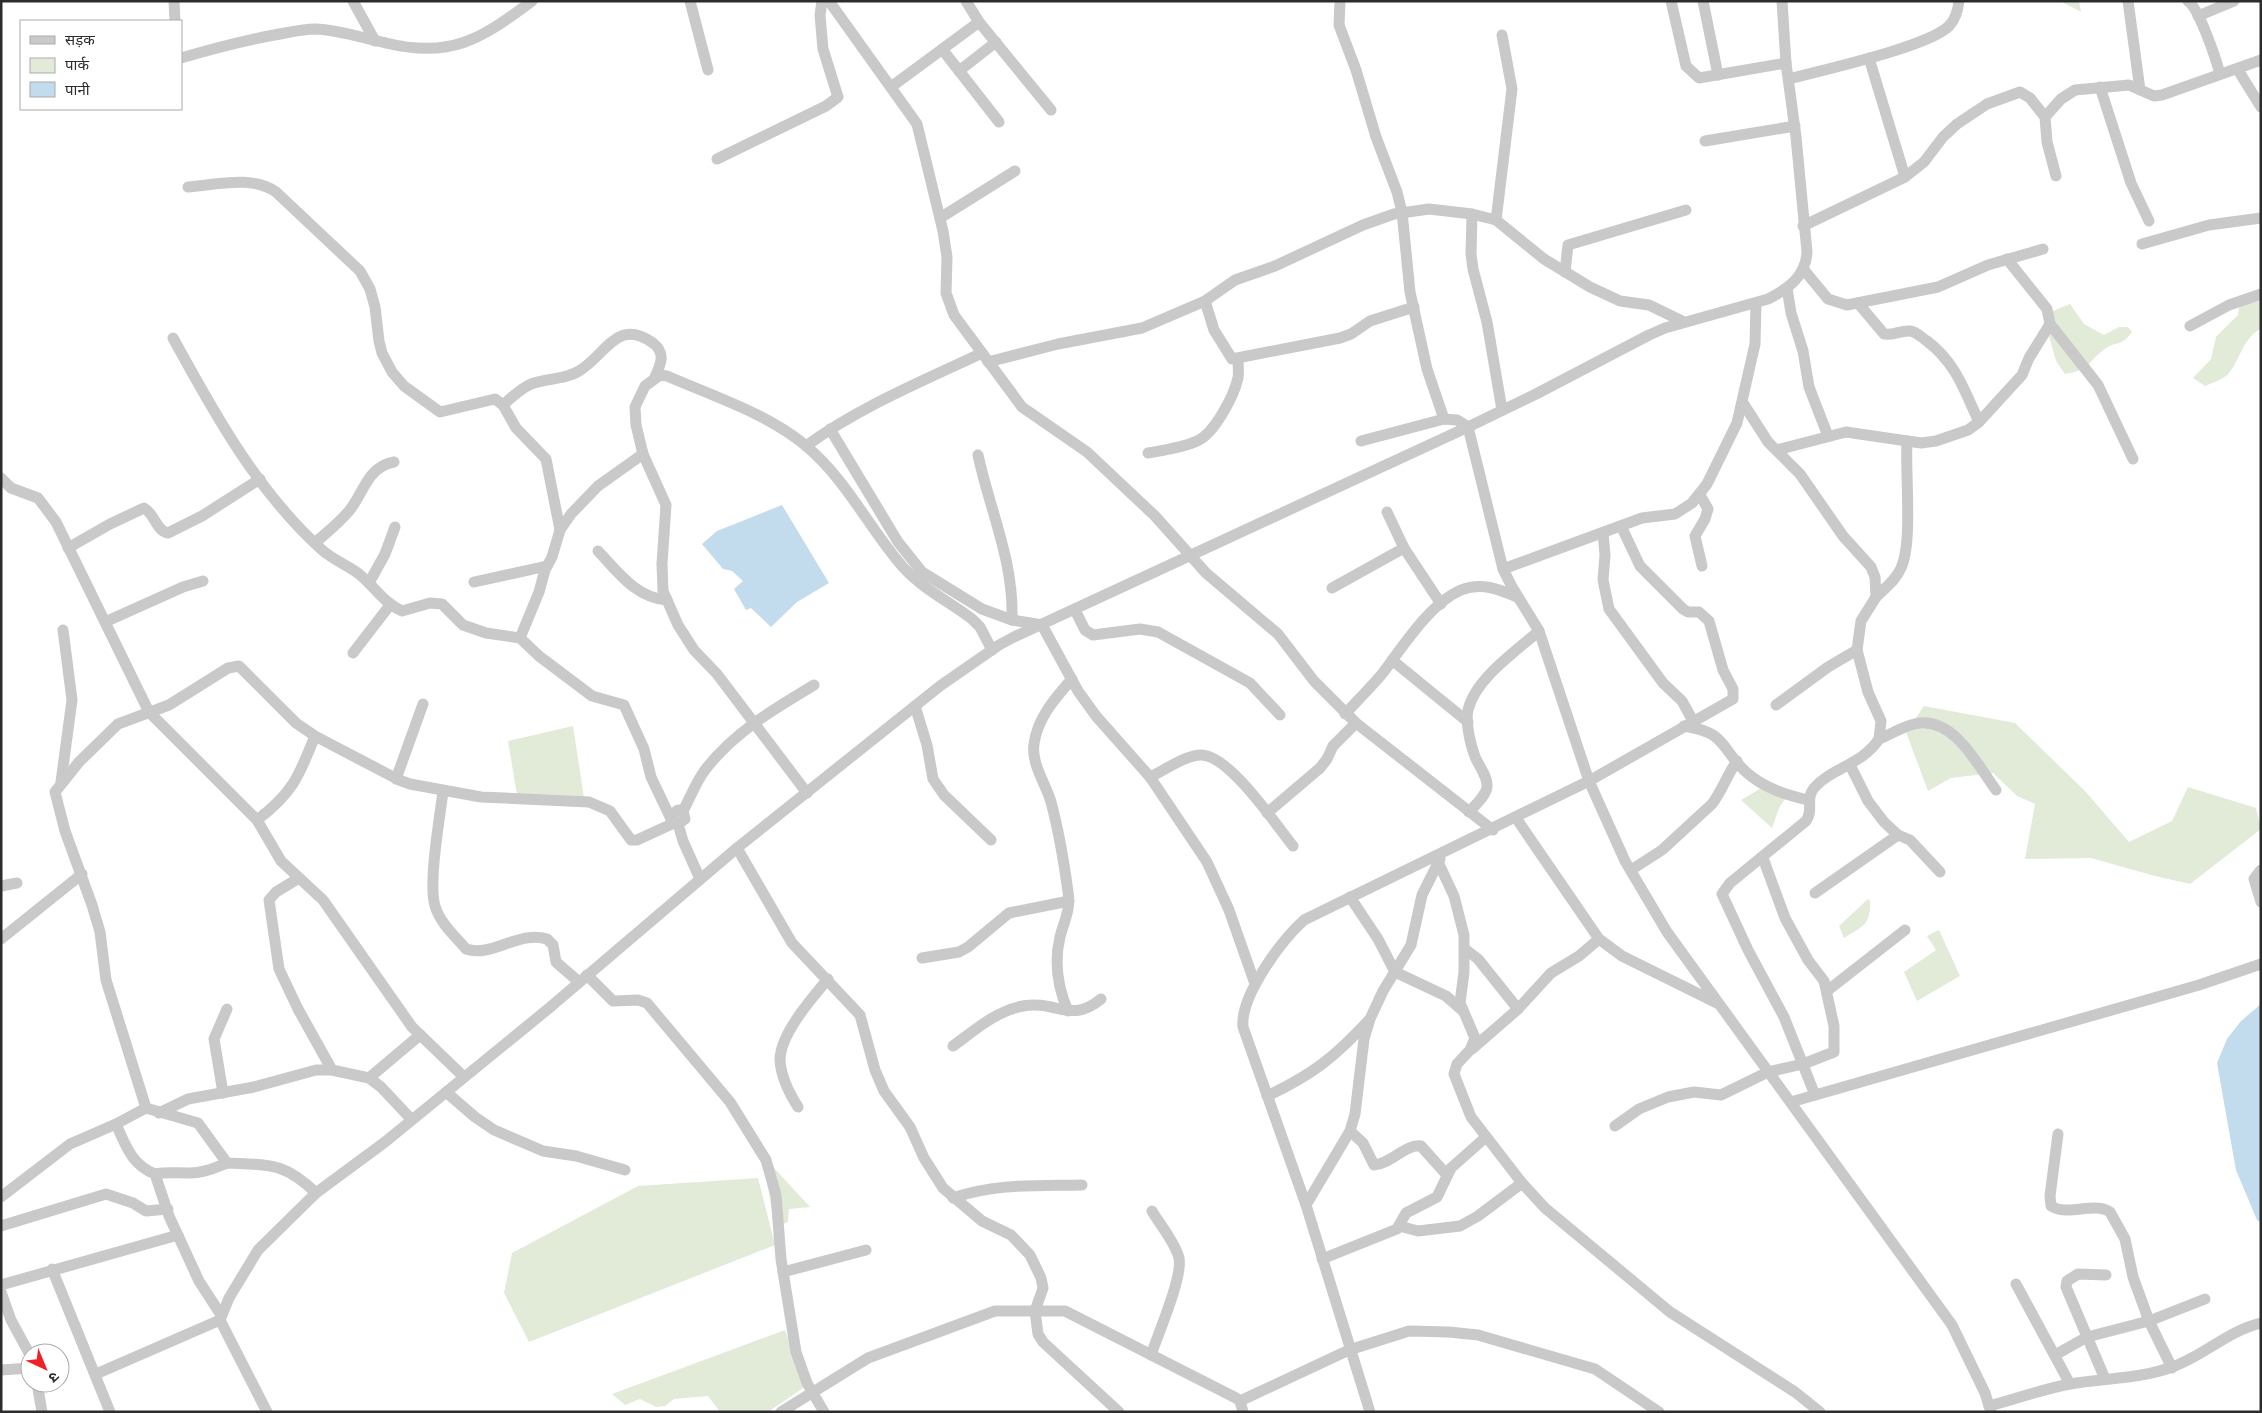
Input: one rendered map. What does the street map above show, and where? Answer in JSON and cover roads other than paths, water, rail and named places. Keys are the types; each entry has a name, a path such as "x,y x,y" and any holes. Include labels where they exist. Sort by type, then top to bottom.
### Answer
{"street":[{"path":"174,1 175,20"},
{"path":"182,58 237,42 306,30 343,32 408,48 450,48 466,44 532,1"},
{"path":"690,1 708,70"},
{"path":"717,159 826,106 838,97 839,93 823,48 820,23 822,1"},
{"path":"829,1 917,124 933,184 947,257 948,303 954,315 1022,407 1087,452 1155,516 1206,573 1278,634 1314,681 1356,723 1493,830"},
{"path":"966,1 979,22 1051,110"},
{"path":"1340,1 1339,25 1356,70 1376,137 1397,192 1402,212 1406,259 1414,307 1427,369 1444,419"},
{"path":"1671,1 1686,66 1699,78 1786,63"},
{"path":"1703,1 1718,75"},
{"path":"96,1374 220,1317 258,1250 316,1192 412,1120 464,1078 737,848 940,686 992,650 1190,554 1468,427 1649,335 1684,322 1756,303 1787,288 1804,270 1807,252 1803,226 1795,126 1786,63 1782,1"},
{"path":"1788,79 1869,58 1938,34 1950,25 1958,11 1959,1"},
{"path":"2128,1 2140,90"},
{"path":"2188,1 2193,4 2215,51 2220,74"},
{"path":"2198,16 2234,1"},
{"path":"358,3 375,41"},
{"path":"891,87 979,22"},
{"path":"1496,220 1512,89 1502,35"},
{"path":"959,71 996,42"},
{"path":"942,49 999,122"},
{"path":"1869,58 1904,177"},
{"path":"2045,117 2066,95 2075,90 2129,85 2154,96 2162,95 2220,74 2238,70 2261,60"},
{"path":"2238,70 2261,107"},
{"path":"2100,87 2131,183 2149,221"},
{"path":"1803,226 1904,177 1924,162 1943,137 1957,124 1986,104 2020,92 2025,93 2045,117 2047,142 2056,176"},
{"path":"1705,141 1795,126"},
{"path":"939,214 1015,171"},
{"path":"188,186 254,183 266,185 360,271 370,289 375,307 382,353 392,372 404,386 440,412 496,399 503,405 516,428 547,461 560,530"},
{"path":"807,445 826,431 985,358 1142,328 1205,301 1235,280 1275,266 1363,225 1402,212 1429,209 1472,214 1496,220 1544,259 1610,297 1649,305 1684,322"},
{"path":"1565,272 1568,244 1686,210"},
{"path":"1472,214 1471,254 1502,410"},
{"path":"2142,244 2209,225 2261,218"},
{"path":"1804,270 1828,299 1847,304 1938,287 2007,259 2043,249"},
{"path":"2007,259 2047,309 2050,324 2098,385 2133,459"},
{"path":"1787,288 1791,313 1803,350 1809,387 1828,436"},
{"path":"2190,326 2229,305 2261,294"},
{"path":"1205,301 1214,330 1232,359 1278,348 1340,338 1351,334 1370,321 1414,307"},
{"path":"1503,569 1642,518 1676,514 1684,510 1700,495 1737,423 1743,403 1756,336 1756,303"},
{"path":"1858,303 1884,334 1889,335 1902,331 1916,333 1945,357 1955,370 1979,422"},
{"path":"1777,450 1828,436 1856,432 1921,443 1936,441 1968,430 1979,422 2022,375 2029,358 2050,324"},
{"path":"503,405 519,391 531,384 569,376 580,371 613,340 625,334 644,337 659,349 662,355 661,363 655,377"},
{"path":"173,338 240,453 276,500 315,543 334,560 357,572 390,605 402,611 436,602 446,607 463,625 486,633 520,638 557,670 592,696 624,705 644,749 651,777 664,806 677,818 683,841 700,879"},
{"path":"1148,453 1181,446 1198,441 1206,436 1218,419 1233,390 1238,377 1238,358"},
{"path":"806,793 717,674 694,650 678,625 663,591 666,505 643,454 636,425 635,407 645,386 655,377 660,375 667,376 752,413 807,445 846,486 904,568 972,619 980,627 992,650"},
{"path":"1743,403 1759,429 1800,474 1843,536 1871,567 1877,585 1876,596"},
{"path":"1362,441 1444,419 1457,420 1468,427 1503,569 1517,597 1539,631 1589,781 1631,870 1667,932 1952,1325 1985,1393 1990,1409 2070,1384 2172,1368 2195,1358 2235,1331 2261,1323"},
{"path":"826,431 910,560 928,576 982,610 1012,620 1042,625"},
{"path":"1879,739 1881,721 1868,692 1857,650 1861,621 1876,596 1893,580 1903,562 1906,530 1907,441"},
{"path":"520,638 539,592 560,530 598,486 643,454"},
{"path":"978,455 985,488 1006,554 1012,586 1012,620"},
{"path":"315,543 349,511 370,476 387,463 394,462"},
{"path":"1,478 11,488 38,498 56,522 149,712 257,820 281,861 322,900 412,1027 464,1078"},
{"path":"68,548 110,524 144,508 149,511 161,530 165,533 173,532 260,479"},
{"path":"1700,495 1708,509 1706,519 1695,536 1702,566"},
{"path":"1387,512 1404,548 1441,604"},
{"path":"1370,1412 1349,1350 1306,1205 1242,1022 1244,1007 1255,984 1293,930 1304,920 1350,897 1440,859 1589,781 1727,703 1734,696 1718,658 1709,621 1699,612 1683,609 1658,584 1635,559 1620,526"},
{"path":"369,584 385,554 395,527"},
{"path":"1603,533 1603,580 1609,609 1663,682 1682,701 1688,724"},
{"path":"1332,588 1404,548"},
{"path":"598,551 638,590 649,597 667,600"},
{"path":"474,582 547,566"},
{"path":"105,622 183,587 203,581"},
{"path":"1346,714 1392,660 1410,635 1441,604 1461,590 1480,586 1498,588 1517,597"},
{"path":"353,653 390,605"},
{"path":"1075,610 1085,630 1093,636 1140,629 1158,632 1250,683 1280,715"},
{"path":"1042,625 1072,680 1104,727 1150,777 1207,862 1229,910 1255,984"},
{"path":"60,784 72,700 63,630"},
{"path":"1469,812 1485,793 1487,786 1475,756 1467,712 1477,690 1512,654 1539,631"},
{"path":"1776,705 1828,667 1857,650"},
{"path":"1392,660 1468,722"},
{"path":"146,1108 106,980 100,932 82,874 65,831 54,792 110,730 118,724 178,700 228,668 239,666 296,723 315,736 396,779 410,784 481,798 590,802 610,811 631,840 637,840 677,818 704,772 734,738 754,722 814,685"},
{"path":"1068,1011 1058,976 1056,961 1059,940 1068,913 1069,901 1059,835 1050,798 1036,762 1033,747 1040,722 1055,698 1072,680"},
{"path":"396,779 407,744 423,704"},
{"path":"915,706 927,745 933,779 944,794 991,840"},
{"path":"1267,813 1320,768 1333,746 1356,723"},
{"path":"1815,1095 1784,1017 1723,898 1726,887 1806,821 1810,816 1808,800 1814,787 1868,753 1879,739 1922,723 1948,731 1967,750 1996,790"},
{"path":"1688,724 1713,733 1760,784 1785,794 1808,800"},
{"path":"257,820 276,806 294,786 315,736"},
{"path":"1150,777 1189,758 1201,755 1211,757 1228,768 1293,846"},
{"path":"1631,870 1666,846 1712,804 1718,797 1728,773 1737,761"},
{"path":"1850,765 1868,801 1884,822 1898,834 1910,840 1940,872"},
{"path":"443,790 432,889 435,906 444,924 466,949 480,951 530,937 547,939 553,945 556,962 613,1001 638,1000 647,1003 744,1122 766,1160 776,1195 784,1272 796,1352 807,1383 824,1412"},
{"path":"1516,818 1599,938 1622,956 1720,1005"},
{"path":"1815,893 1898,834"},
{"path":"737,848 792,943 860,1015 875,1070 884,1091 910,1127 924,1158 943,1188 982,1221 1011,1235 1030,1255 1042,1278 1043,1288 1035,1311 1042,1342 1065,1360 1119,1412"},
{"path":"1615,1126 1639,1109 1668,1097 1694,1092 1721,1095 1768,1072 1803,1064 1834,1052 1834,1026 1824,981 1808,960 1785,918 1762,858"},
{"path":"1440,859 1459,912 1465,949 1460,1004 1475,1038 1470,1050"},
{"path":"1306,1205 1350,1131 1355,1114 1364,1039 1370,1019 1411,945 1422,895 1440,859"},
{"path":"2261,870 2254,879 2261,902"},
{"path":"1,939 82,874"},
{"path":"299,878 276,892 269,900 279,969 298,1009 332,1070"},
{"path":"1,886 17,883"},
{"path":"1350,897 1378,939 1395,972 1446,996 1462,1010"},
{"path":"922,958 959,952 974,943 1009,912 1069,901"},
{"path":"1827,992 1905,930"},
{"path":"1599,938 1579,956 1551,973 1518,1009 1470,1050 1457,1064 1454,1074 1472,1117 1522,1183 1545,1208 1670,1312 1795,1392 1820,1412"},
{"path":"1465,949 1478,958 1518,1009"},
{"path":"1791,1102 2199,985 2261,964"},
{"path":"798,1107 781,1070 781,1051 800,1014 828,979"},
{"path":"953,1046 996,1015 1020,1006 1034,1004 1068,1011 1090,1009 1101,999"},
{"path":"223,1093 214,1039 227,1009"},
{"path":"1267,1096 1302,1080 1317,1069 1347,1044 1370,1019"},
{"path":"369,1078 420,1035"},
{"path":"159,1113 178,1102 316,1070 332,1070 369,1078 381,1087 412,1120"},
{"path":"446,1092 475,1117 494,1130 543,1151 576,1156 625,1170"},
{"path":"1,1197 70,1144 116,1124 146,1108 198,1123 227,1163"},
{"path":"116,1124 132,1159 154,1174 178,1235 199,1281 220,1317 267,1412"},
{"path":"1350,1131 1363,1143 1374,1165 1385,1163 1417,1145 1423,1148 1446,1174"},
{"path":"2058,1134 2051,1206 2061,1209 2103,1209 2110,1212 2126,1239 2133,1277 2149,1321 2172,1368"},
{"path":"1322,1259 1390,1232 1399,1226 1406,1213 1437,1197 1446,1174 1486,1137"},
{"path":"154,1174 172,1171 187,1174 204,1172 227,1163 274,1165 301,1178 316,1192"},
{"path":"1399,1226 1418,1231 1460,1226 1478,1216 1522,1183"},
{"path":"954,1198 978,1191 1009,1186 1082,1185"},
{"path":"1,1226 106,1194 133,1203 146,1212 168,1210"},
{"path":"1151,1355 1174,1290 1179,1264 1177,1253 1152,1211"},
{"path":"1,1285 52,1269 78,1264 178,1235"},
{"path":"784,1272 866,1250"},
{"path":"52,1269 110,1412"},
{"path":"2106,1275 2078,1274 2067,1281 2067,1293 2106,1379"},
{"path":"2016,1284 2070,1384"},
{"path":"1,1293 11,1320 23,1343"},
{"path":"2055,1355 2087,1337 2149,1321 2205,1299"},
{"path":"781,1412 868,1358 994,1311 1065,1311 1151,1355 1242,1406 1349,1350 1408,1331 1478,1335 1595,1369 1659,1412"},
{"path":"1,1370 20,1369"},
{"path":"39,1393 42,1412"}],"water":[{"path":"782,505 829,583 797,602 771,627 751,608 746,610 734,589 743,581 732,571 723,569 702,544 717,531"},
{"path":"2261,1004 2261,1222 2257,1220 2236,1170 2217,1063 2227,1039 2241,1021"}]}
